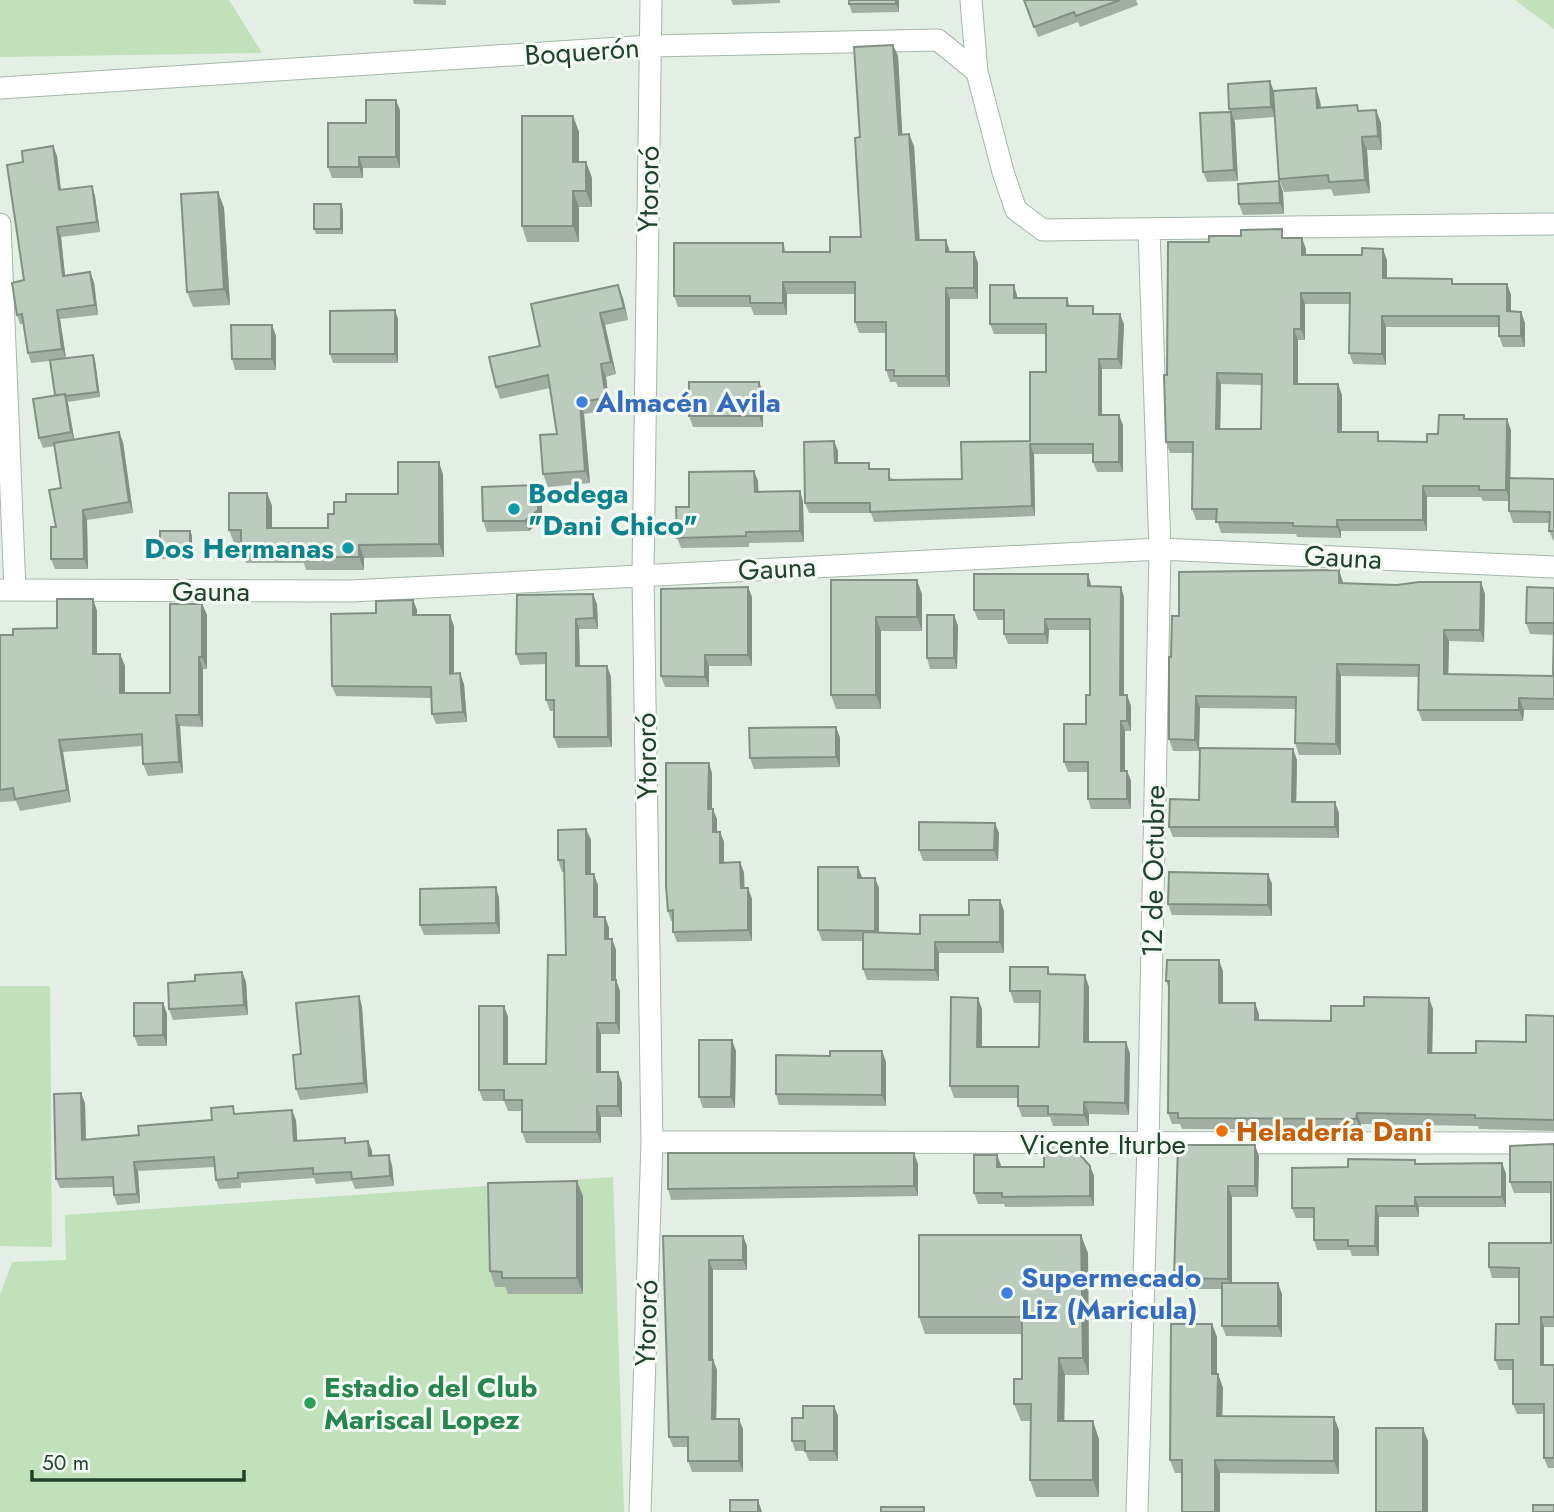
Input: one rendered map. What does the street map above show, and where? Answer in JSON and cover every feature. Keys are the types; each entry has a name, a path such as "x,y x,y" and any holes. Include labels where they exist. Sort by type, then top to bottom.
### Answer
{"street":[{"name":"Ytororó","path":"640,1512 652,1142 643,575 650,0"},
{"path":"971,0 977,72 1003,172 1016,210 1042,230 1554,224"},
{"name":"Boquerón","path":"0,88 650,46 938,40 977,72"},
{"path":"0,224 8,590"},
{"name":"12 de Octubre","path":"1137,1512 1160,549 1149,230"},
{"name":"Gauna","path":"8,590 351,591 1160,549 1554,567"},
{"name":"Vicente Iturbe","path":"652,1142 1554,1143"}],"green space":[{"path":"0,0 229,0 262,53 0,57"},
{"path":"1515,0 1554,0 1554,29"},
{"path":"0,986 50,986 52,1247 0,1246"},
{"name":"Estadio del Club Mariscal Lopez","path":"613,1177 624,1512 0,1512 0,1295 12,1262 66,1260 65,1215"}],"building":[{"path":"849,0 896,0 896,4 849,4"},
{"path":"1024,0 1120,0 1076,16 1074,12 1034,27"},
{"path":"893,45 899,135 909,134 916,240 946,240 946,252 974,252 974,288 946,288 946,376 894,376 894,370 886,370 886,322 855,322 855,282 783,282 783,303 750,303 750,296 674,296 674,243 783,243 783,252 830,252 830,237 861,237 855,138 860,137 854,47"},
{"path":"1270,81 1271,107 1229,109 1228,84"},
{"path":"1316,88 1317,108 1357,105 1358,111 1376,110 1378,136 1362,137 1365,180 1329,182 1328,175 1279,179 1273,91"},
{"path":"366,100 396,100 396,157 359,157 359,167 328,167 328,123 366,123"},
{"path":"1231,112 1234,170 1203,172 1200,113"},
{"path":"522,116 573,116 573,162 586,162 586,191 573,191 573,226 522,226"},
{"path":"53,146 59,190 92,186 97,222 57,227 63,276 90,272 95,305 57,310 62,349 28,353 22,314 17,315 12,283 24,280 7,165 23,162 22,151"},
{"path":"1279,181 1280,203 1239,204 1238,184"},
{"path":"218,192 224,289 187,292 181,194"},
{"path":"314,204 341,204 341,229 314,229"},
{"path":"1282,229 1282,238 1302,238 1302,255 1362,255 1362,248 1383,249 1383,278 1452,279 1452,284 1507,284 1507,311 1521,312 1521,336 1499,336 1499,316 1382,316 1382,354 1349,353 1350,293 1301,293 1301,329 1294,329 1294,384 1338,384 1338,432 1378,432 1378,441 1427,442 1427,434 1438,434 1439,415 1464,415 1464,419 1507,419 1506,490 1479,490 1479,486 1423,486 1423,520 1337,520 1337,527 1293,526 1293,523 1216,522 1217,509 1192,509 1193,442 1166,442 1164,375 1167,375 1168,242 1209,242 1209,236 1241,236 1241,230","holes":["1217,373 1262,374 1261,429 1216,429"]},
{"path":"618,285 624,308 600,313 611,362 601,364 606,398 580,402 585,471 543,474 540,435 557,434 548,375 496,387 489,357 540,346 531,304"},
{"path":"990,285 1014,285 1014,298 1067,298 1067,306 1093,306 1093,314 1120,314 1118,359 1099,359 1099,415 1119,415 1119,462 1093,462 1093,444 1030,444 1032,506 870,512 870,503 805,503 804,442 834,441 835,463 869,463 869,469 889,469 889,480 962,479 961,442 1030,441 1030,372 1046,372 1046,324 990,324"},
{"path":"395,310 395,354 330,354 330,311"},
{"path":"231,325 272,325 272,359 232,359"},
{"path":"93,355 98,392 55,395 50,360"},
{"path":"689,382 759,382 759,416 689,416"},
{"path":"65,394 71,432 39,438 33,399"},
{"path":"119,432 129,502 83,510 84,559 51,559 51,527 56,527 49,490 61,488 54,443"},
{"path":"398,462 439,462 439,544 359,545 359,557 302,557 302,550 241,550 241,530 229,530 229,493 267,493 267,528 328,528 328,514 334,514 334,502 346,502 346,494 398,494"},
{"path":"754,471 755,492 800,491 800,531 677,538 676,507 689,507 689,472"},
{"path":"1509,478 1554,479 1554,531 1549,531 1550,512 1509,511"},
{"name":"Bodega \"Dani Chico\"","path":"538,485 538,510 525,521 483,521 482,487"},
{"path":"160,531 190,531 190,554 160,554"},
{"path":"1339,570 1339,583 1397,585 1419,582 1481,582 1480,630 1444,630 1444,674 1553,676 1554,623 1554,699 1519,698 1519,710 1418,710 1419,665 1337,664 1336,744 1295,743 1296,697 1196,696 1195,740 1169,739 1169,657 1172,616 1179,616 1179,572"},
{"path":"974,574 1088,574 1088,586 1121,587 1120,695 1127,695 1127,721 1121,721 1121,771 1127,771 1127,799 1088,799 1088,762 1064,762 1064,724 1086,724 1086,695 1090,695 1090,619 1045,619 1045,634 1004,634 1004,610 974,610"},
{"path":"831,580 917,580 917,617 876,617 876,695 831,695"},
{"path":"748,587 748,655 705,655 705,677 661,676 661,589"},
{"path":"1527,587 1554,588 1554,623 1526,623"},
{"path":"593,594 594,618 576,619 576,666 607,666 608,737 554,737 554,700 546,700 546,653 516,654 517,595"},
{"path":"57,599 93,599 93,654 120,654 120,693 170,693 170,604 202,604 199,715 176,715 179,762 143,764 142,734 59,740 67,790 15,799 13,788 0,790 0,635 13,635 13,629 57,628"},
{"path":"413,600 413,615 450,615 450,674 460,673 463,712 432,714 431,687 332,686 331,614 376,613 376,601"},
{"path":"927,615 954,615 954,658 927,658"},
{"path":"836,727 836,757 750,758 749,728"},
{"path":"1200,748 1293,749 1292,802 1335,802 1335,827 1169,827 1170,799 1199,800"},
{"path":"666,763 709,763 708,809 713,809 713,832 720,832 720,863 740,862 741,888 748,888 748,930 673,932 673,910 668,911 666,886"},
{"path":"919,822 995,823 994,850 919,850"},
{"path":"586,829 586,874 594,874 594,917 605,917 605,939 612,939 612,980 616,980 616,1023 597,1023 597,1072 618,1072 618,1106 597,1106 597,1132 522,1132 522,1100 504,1100 504,1090 479,1090 479,1006 504,1006 504,1064 546,1064 548,955 566,955 564,860 558,860 558,830"},
{"path":"818,867 858,867 858,878 875,878 875,931 818,930"},
{"path":"1169,872 1268,874 1268,905 1168,904"},
{"path":"496,887 496,923 420,925 420,889"},
{"path":"969,900 1000,900 1000,942 935,942 935,970 863,969 863,932 920,934 920,915 969,915"},
{"path":"1167,960 1219,960 1219,1003 1255,1003 1255,1020 1331,1021 1331,1006 1364,1006 1364,997 1429,998 1428,1053 1476,1053 1476,1041 1526,1042 1526,1015 1554,1016 1554,1120 1475,1118 1475,1115 1357,1113 1356,1119 1178,1118 1178,1113 1168,1113"},
{"path":"1010,967 1048,967 1048,974 1085,975 1084,1042 1126,1042 1125,1103 1084,1102 1084,1115 1048,1114 1048,1106 1018,1106 1018,1086 950,1086 951,997 978,998 977,1047 1039,1047 1040,991 1010,991"},
{"path":"242,972 244,1005 169,1009 168,983 195,981 195,975"},
{"path":"359,996 364,1083 296,1089 293,1055 301,1054 296,1003"},
{"path":"134,1003 163,1003 163,1035 134,1036"},
{"path":"699,1040 732,1040 731,1097 699,1097"},
{"path":"830,1051 882,1051 882,1095 776,1094 776,1055 830,1056"},
{"path":"81,1093 82,1140 139,1135 138,1126 212,1120 211,1108 233,1106 234,1114 292,1110 294,1141 345,1138 345,1143 368,1141 369,1156 389,1155 390,1176 352,1179 351,1172 313,1174 313,1168 238,1173 238,1178 216,1180 214,1157 134,1162 137,1194 114,1195 113,1177 56,1179 54,1094"},
{"path":"1554,1144 1554,1317 1541,1317 1541,1365 1554,1365 1554,1458 1544,1458 1544,1404 1513,1404 1513,1360 1495,1360 1496,1324 1519,1324 1519,1268 1489,1267 1489,1243 1551,1243 1551,1182 1510,1182 1510,1146"},
{"path":"1049,1145 1071,1145 1090,1166 1090,1196 1002,1197 1002,1193 974,1193 974,1155 997,1155 997,1167 1044,1167 1044,1154 1049,1154"},
{"path":"1178,1145 1255,1145 1255,1186 1228,1186 1228,1279 1174,1278"},
{"path":"668,1153 914,1153 914,1186 668,1189"},
{"path":"1348,1159 1415,1160 1415,1164 1502,1163 1502,1197 1415,1197 1415,1206 1376,1206 1375,1246 1348,1246 1348,1240 1314,1240 1314,1208 1292,1208 1292,1168 1348,1167"},
{"path":"577,1181 577,1278 502,1278 502,1272 490,1271 488,1183"},
{"path":"919,1235 1081,1235 1083,1358 1059,1358 1058,1421 1093,1421 1093,1480 1030,1480 1031,1404 1014,1404 1014,1379 1022,1379 1022,1317 919,1317"},
{"path":"663,1236 743,1236 743,1260 709,1260 709,1360 713,1360 712,1419 739,1419 739,1461 688,1461 688,1437 669,1437"},
{"path":"1222,1283 1278,1283 1278,1326 1222,1326"},
{"path":"1171,1324 1212,1324 1212,1374 1218,1374 1217,1416 1334,1417 1334,1461 1215,1460 1215,1512 1182,1512 1182,1460 1170,1460"},
{"path":"803,1406 834,1406 834,1451 805,1451 805,1441 792,1441 792,1418 803,1418"},
{"path":"1376,1428 1423,1428 1423,1512 1376,1512"},
{"path":"730,1500 758,1500 758,1512 730,1512"},
{"path":"1533,1505 1554,1505 1554,1512 1533,1512"},
{"path":"881,1507 924,1507 924,1512 881,1512"}],"place":[{"name":"Almacén Avila","path":"582,402"},
{"name":"Bodega \"Dani Chico\"","path":"514,509"},
{"name":"Dos Hermanas","path":"348,548"},
{"name":"Heladería Dani","path":"1222,1131"},
{"name":"Supermecado Liz (Maricula)","path":"1007,1293"},
{"name":"Estadio del Club Mariscal Lopez","path":"310,1403"}]}
